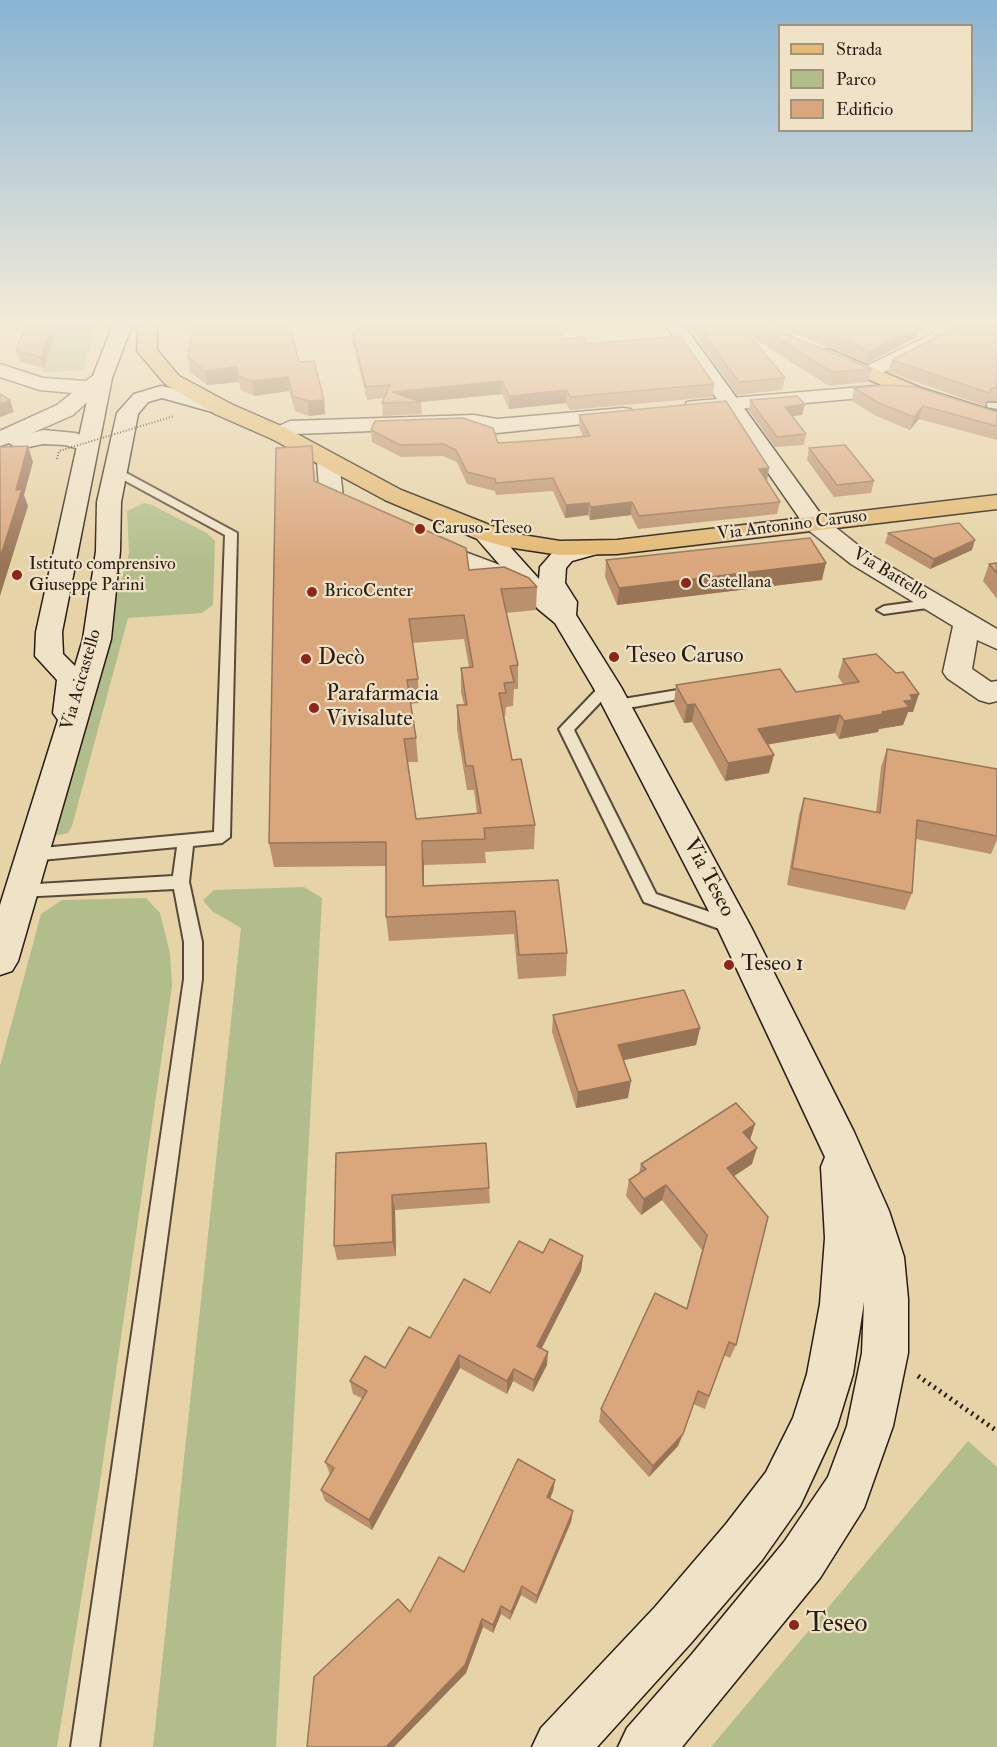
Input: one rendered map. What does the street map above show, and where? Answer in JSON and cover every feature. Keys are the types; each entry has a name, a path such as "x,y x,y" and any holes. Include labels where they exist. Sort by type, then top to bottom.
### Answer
{"main road":[{"path":"0,439 51,418 73,402"},
{"name":"Via Acicastello","path":"63,748 71,678 49,656 49,632 94,402"},
{"name":"Via Acicastello","path":"0,961 97,639 108,551 109,502 128,413 137,402"},
{"name":"Via Acicastello","path":"200,402 223,409"},
{"path":"210,402 280,434 393,495 484,533 531,585 565,618"},
{"name":"Via Battello","path":"730,402 816,524 860,559 997,640"},
{"path":"670,409 757,402"},
{"path":"957,402 995,410"},
{"path":"280,434 290,428 474,421 497,426 649,411"},
{"path":"0,447 43,437 73,439 86,444"},
{"path":"328,460 332,501 395,530 531,585"},
{"name":"Via Antonino Caruso","path":"484,533 537,546 588,549 997,502"},
{"path":"565,618 564,602 552,583 553,567 563,556 588,549"},
{"path":"49,656 67,659 82,650 103,584"},
{"name":"Via Teseo","path":"565,618 612,696 734,927 840,1145 868,1211 883,1257 886,1299 885,1353 870,1426 847,1491 802,1560 711,1673 646,1747"},
{"path":"968,622 957,672 989,694 997,690"},
{"path":"560,1747 674,1624 744,1542 783,1489 814,1426 830,1374 842,1304 846,1238 840,1145"}],"lane":[{"path":"31,855 222,837 231,533 115,471"},
{"path":"884,610 936,603"},
{"path":"711,690 612,696 566,729 650,898 734,927"},
{"path":"85,1747 193,979 193,942 181,882 186,839"},
{"path":"20,891 181,882"}],"path":[{"path":"57,459 59,452 174,416"},
{"path":"885,1353 997,1431"}],"green space":[{"path":"144,503 207,533 215,541 213,605 202,613 128,618 72,826 68,833 54,836 53,823 129,553 127,511"},
{"path":"304,887 322,898 276,1747 153,1747 241,928 212,911 203,900 214,890"},
{"path":"146,898 160,913 170,953 172,986 98,1496 57,1747 0,1747 0,1066 41,914 62,900"},
{"path":"968,1441 997,1467 997,1747 711,1747"}],"building":[{"path":"383,402 421,402 382,403"},
{"path":"726,402 769,468 759,469 780,502 639,516 632,502 591,507 589,503 566,505 553,478 496,483 495,479 467,472 456,450 443,444 400,445 371,430 375,421 463,418 493,428 498,443 590,436 579,415"},
{"path":"751,402 803,402 805,404 785,407 806,434 777,437"},
{"path":"877,402 963,402 997,412 997,426 923,406 914,417"},
{"path":"845,445 874,481 837,485 809,448"},
{"path":"28,446 16,490 22,489 0,558 0,447"},
{"path":"312,446 314,481 466,548 469,570 504,567 529,578 537,587 501,589 518,665 510,666 514,682 504,683 506,693 499,693 512,760 521,759 535,825 484,828 485,839 422,841 423,886 558,880 567,953 519,955 515,911 386,917 386,842 269,843 276,448","holes":["464,615 473,667 461,668 467,705 457,705 466,766 473,766 481,813 416,819 404,739 416,738 407,680 418,679 409,619"]},
{"path":"959,523 975,540 934,559 888,533"},
{"path":"810,538 826,563 619,588 606,560"},
{"path":"997,563 997,573 989,564"},
{"path":"876,654 896,673 903,672 919,694 910,695 913,700 904,701 909,707 844,721 840,715 758,729 774,755 728,763 695,704 687,705 676,685 780,669 796,692 859,682 843,659"},
{"path":"887,749 997,769 997,836 917,820 912,893 792,868 804,798 880,813"},
{"path":"684,990 700,1028 618,1045 631,1081 578,1092 553,1015"},
{"path":"736,1103 755,1124 743,1132 757,1148 727,1168 768,1217 736,1345 729,1342 709,1396 698,1391 683,1434 653,1466 601,1409 655,1293 687,1309 707,1235 666,1185 644,1199 629,1180 646,1169 641,1164"},
{"path":"486,1143 489,1188 392,1195 393,1242 334,1246 336,1153"},
{"path":"550,1239 583,1256 537,1346 548,1352 534,1380 514,1369 507,1381 459,1355 369,1520 321,1490 334,1468 325,1462 367,1391 350,1381 365,1356 385,1368 409,1327 430,1338 464,1279 490,1293 519,1241 543,1253"},
{"path":"518,1459 555,1480 547,1497 573,1511 537,1596 522,1586 511,1612 501,1606 493,1625 482,1619 465,1665 386,1747 307,1747 314,1677 398,1599 410,1612 439,1557 464,1572"}],"place":[{"name":"Caruso-Teseo","path":"420,529"},
{"name":"Istituto comprensivo Giuseppe Parini","path":"17,575"},
{"name":"Castellana","path":"686,583"},
{"name":"BricoCenter","path":"312,592"},
{"name":"Teseo Caruso","path":"614,657"},
{"name":"Decò","path":"306,659"},
{"name":"Parafarmacia Vivisalute","path":"314,708"},
{"name":"Teseo 1","path":"729,965"},
{"name":"Teseo","path":"794,1625"}]}
